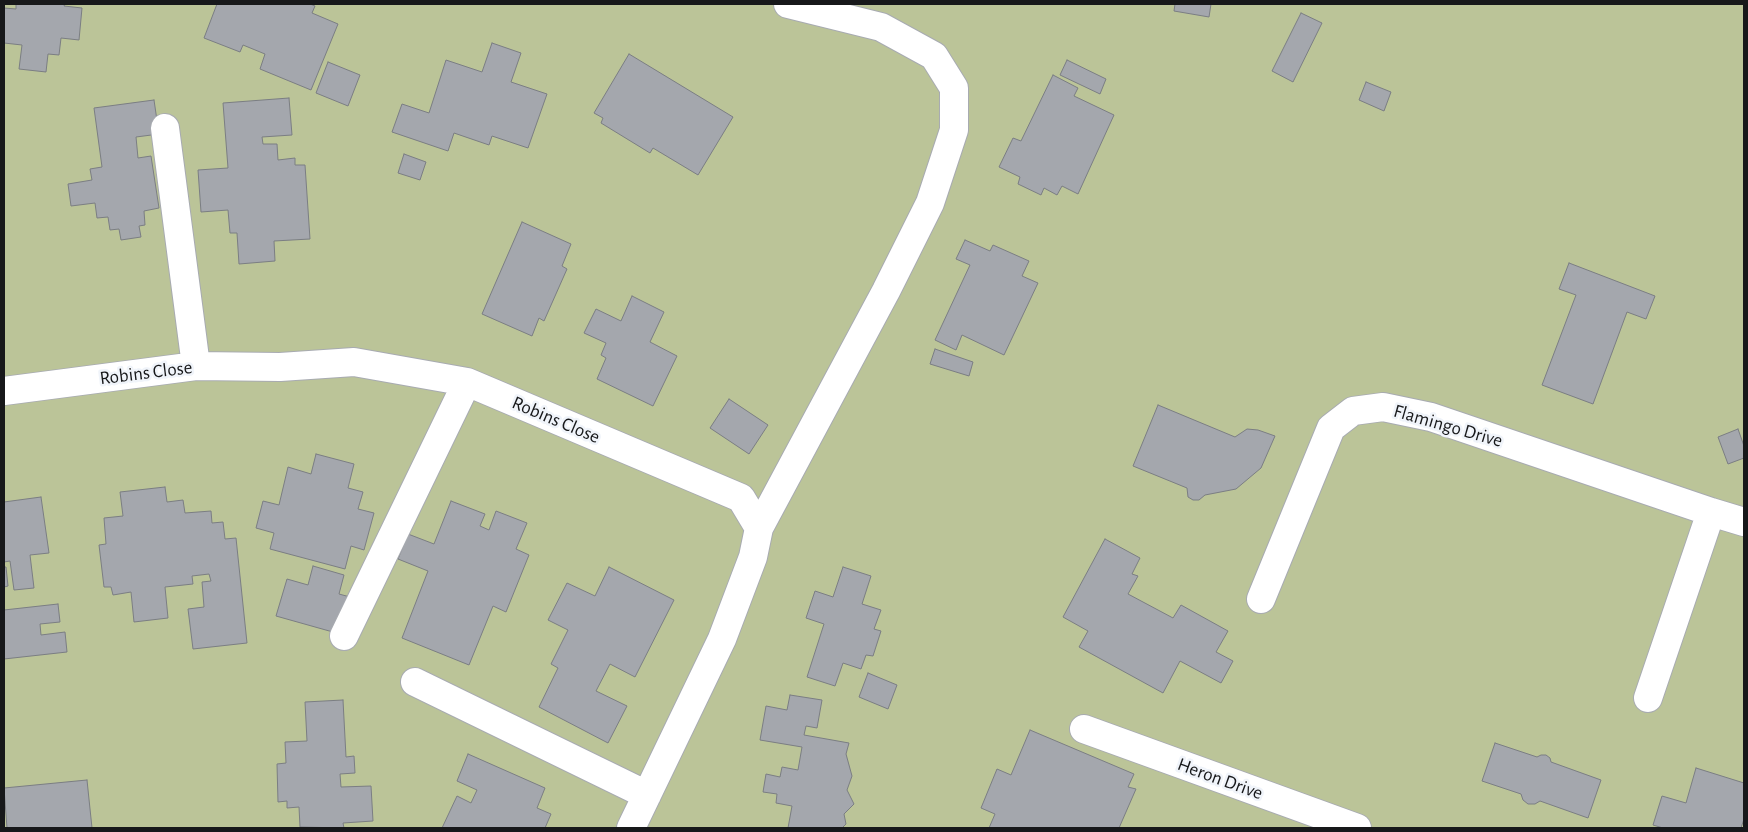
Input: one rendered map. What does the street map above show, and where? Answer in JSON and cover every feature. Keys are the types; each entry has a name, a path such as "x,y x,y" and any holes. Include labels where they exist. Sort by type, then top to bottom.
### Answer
{"street":[{"path":"631,828 722,639 753,557 759,528 886,291 930,203 954,130 954,88 934,56 880,27 788,4"},
{"path":"165,128 196,366"},
{"name":"Robins Close","path":"4,391 196,366 280,367 354,362 467,382 741,498 759,528"},
{"path":"344,636 467,382"},
{"name":"Flamingo Drive","path":"1262,599 1331,428 1353,411 1382,407 1431,417 1744,522"},
{"path":"1648,698 1711,512"},
{"path":"415,682 647,795"},
{"name":"Heron Drive","path":"1084,729 1357,828"}],"green space":[{"path":"4,4 1744,4 1744,828 4,828"}],"building":[{"path":"16,4 65,4 64,6 82,8 79,40 61,38 59,55 48,54 46,72 19,69 22,45 4,43 4,8 16,9"},
{"path":"217,4 310,4 315,6 312,13 338,24 311,90 260,69 265,54 243,45 240,52 204,38"},
{"path":"1175,4 1211,4 1209,17 1174,11"},
{"path":"1301,13 1322,23 1293,82 1272,71"},
{"path":"492,43 521,53 511,82 547,94 528,148 492,136 489,145 454,133 448,151 392,132 402,104 429,113 446,60 482,72"},
{"path":"629,54 733,117 698,175 653,148 650,153 601,123 603,118 594,113"},
{"path":"1067,60 1106,79 1100,94 1060,75"},
{"path":"328,62 360,75 348,106 316,93"},
{"path":"1053,75 1078,88 1074,96 1114,115 1078,194 1062,186 1057,195 1044,188 1041,195 1018,184 1020,177 999,167 1013,138 1021,141"},
{"path":"1366,82 1391,92 1384,111 1359,100"},
{"path":"289,98 292,135 262,137 263,144 277,144 278,160 295,158 295,165 305,165 310,239 274,241 275,261 239,264 237,233 230,233 228,210 201,212 198,170 228,168 223,103"},
{"path":"154,100 159,134 136,137 138,158 151,156 159,208 144,211 145,225 139,226 141,237 121,240 119,229 110,230 108,217 97,218 95,203 71,206 68,184 92,180 90,169 102,167 94,108"},
{"path":"404,154 426,162 420,180 398,173"},
{"path":"522,222 571,244 562,266 567,269 544,321 539,318 532,336 482,314"},
{"path":"965,240 990,251 993,245 1029,261 1022,276 1038,283 1004,355 962,335 956,350 935,340 970,265 956,259"},
{"path":"1569,263 1655,296 1646,319 1627,312 1593,404 1542,385 1576,295 1559,289"},
{"path":"632,296 664,312 650,342 677,356 653,406 597,379 606,358 601,355 606,343 584,333 596,309 621,321"},
{"path":"935,349 973,362 969,376 930,364"},
{"path":"729,399 768,425 749,454 710,428"},
{"path":"1158,405 1235,437 1247,429 1258,430 1275,436 1261,468 1236,489 1205,495 1199,500 1193,500 1188,497 1187,488 1133,466"},
{"path":"1738,429 1744,446 1744,458 1728,464 1718,437"},
{"path":"316,454 354,464 348,488 363,492 358,509 374,513 364,550 351,546 345,569 270,549 274,533 256,528 263,501 279,505 288,467 311,474"},
{"path":"165,487 167,502 183,500 185,513 211,511 212,523 223,522 225,539 236,538 247,643 193,649 188,609 204,607 202,582 211,581 209,574 192,576 193,584 165,587 168,618 134,622 131,592 113,595 111,587 104,587 99,545 106,544 104,518 123,516 120,492"},
{"path":"41,497 49,553 30,555 34,588 14,590 10,561 4,562 4,502"},
{"path":"451,501 485,514 480,526 489,530 496,511 527,523 516,549 529,555 506,612 493,606 469,665 402,638 428,571 398,559 408,534 434,544"},
{"path":"1105,539 1140,558 1132,574 1138,576 1128,594 1173,618 1181,605 1228,631 1216,652 1233,661 1221,683 1180,661 1163,693 1079,647 1088,631 1063,617"},
{"path":"313,566 344,575 339,594 350,597 340,634 276,616 287,579 308,585"},
{"path":"4,567 6,567 8,586 4,587"},
{"path":"609,567 674,600 635,677 610,664 596,691 627,706 608,743 539,707 558,668 551,664 568,630 548,620 567,583 595,596"},
{"path":"843,567 871,576 862,604 881,610 874,629 881,631 873,656 866,655 861,669 843,663 835,686 807,677 824,624 806,618 815,591 833,597"},
{"path":"58,604 60,622 40,624 41,635 65,632 67,652 4,659 4,610"},
{"path":"868,673 897,685 888,709 859,697"},
{"path":"790,695 822,700 817,728 806,726 804,735 849,743 846,754 852,776 847,790 854,804 844,814 846,824 842,828 788,828 792,806 776,803 777,794 763,792 766,774 780,777 782,767 798,770 802,747 760,740 766,706 787,710"},
{"path":"343,700 346,757 354,756 355,773 340,774 341,787 371,786 373,821 343,823 344,828 300,827 299,807 287,808 287,801 278,802 277,764 286,763 285,742 307,741 305,702"},
{"path":"1030,730 1134,774 1128,787 1136,789 1119,828 989,828 995,814 981,808 997,769 1011,775"},
{"path":"1495,743 1537,757 1546,755 1550,758 1551,762 1601,780 1588,818 1540,801 1535,804 1528,804 1523,800 1521,794 1482,781"},
{"path":"468,754 545,788 537,808 551,814 545,828 442,828 457,796 471,803 477,790 457,781"},
{"path":"1696,768 1744,783 1744,819 1741,828 1663,828 1653,825 1662,796 1686,803"},
{"path":"87,780 92,828 7,828 4,788"}]}
